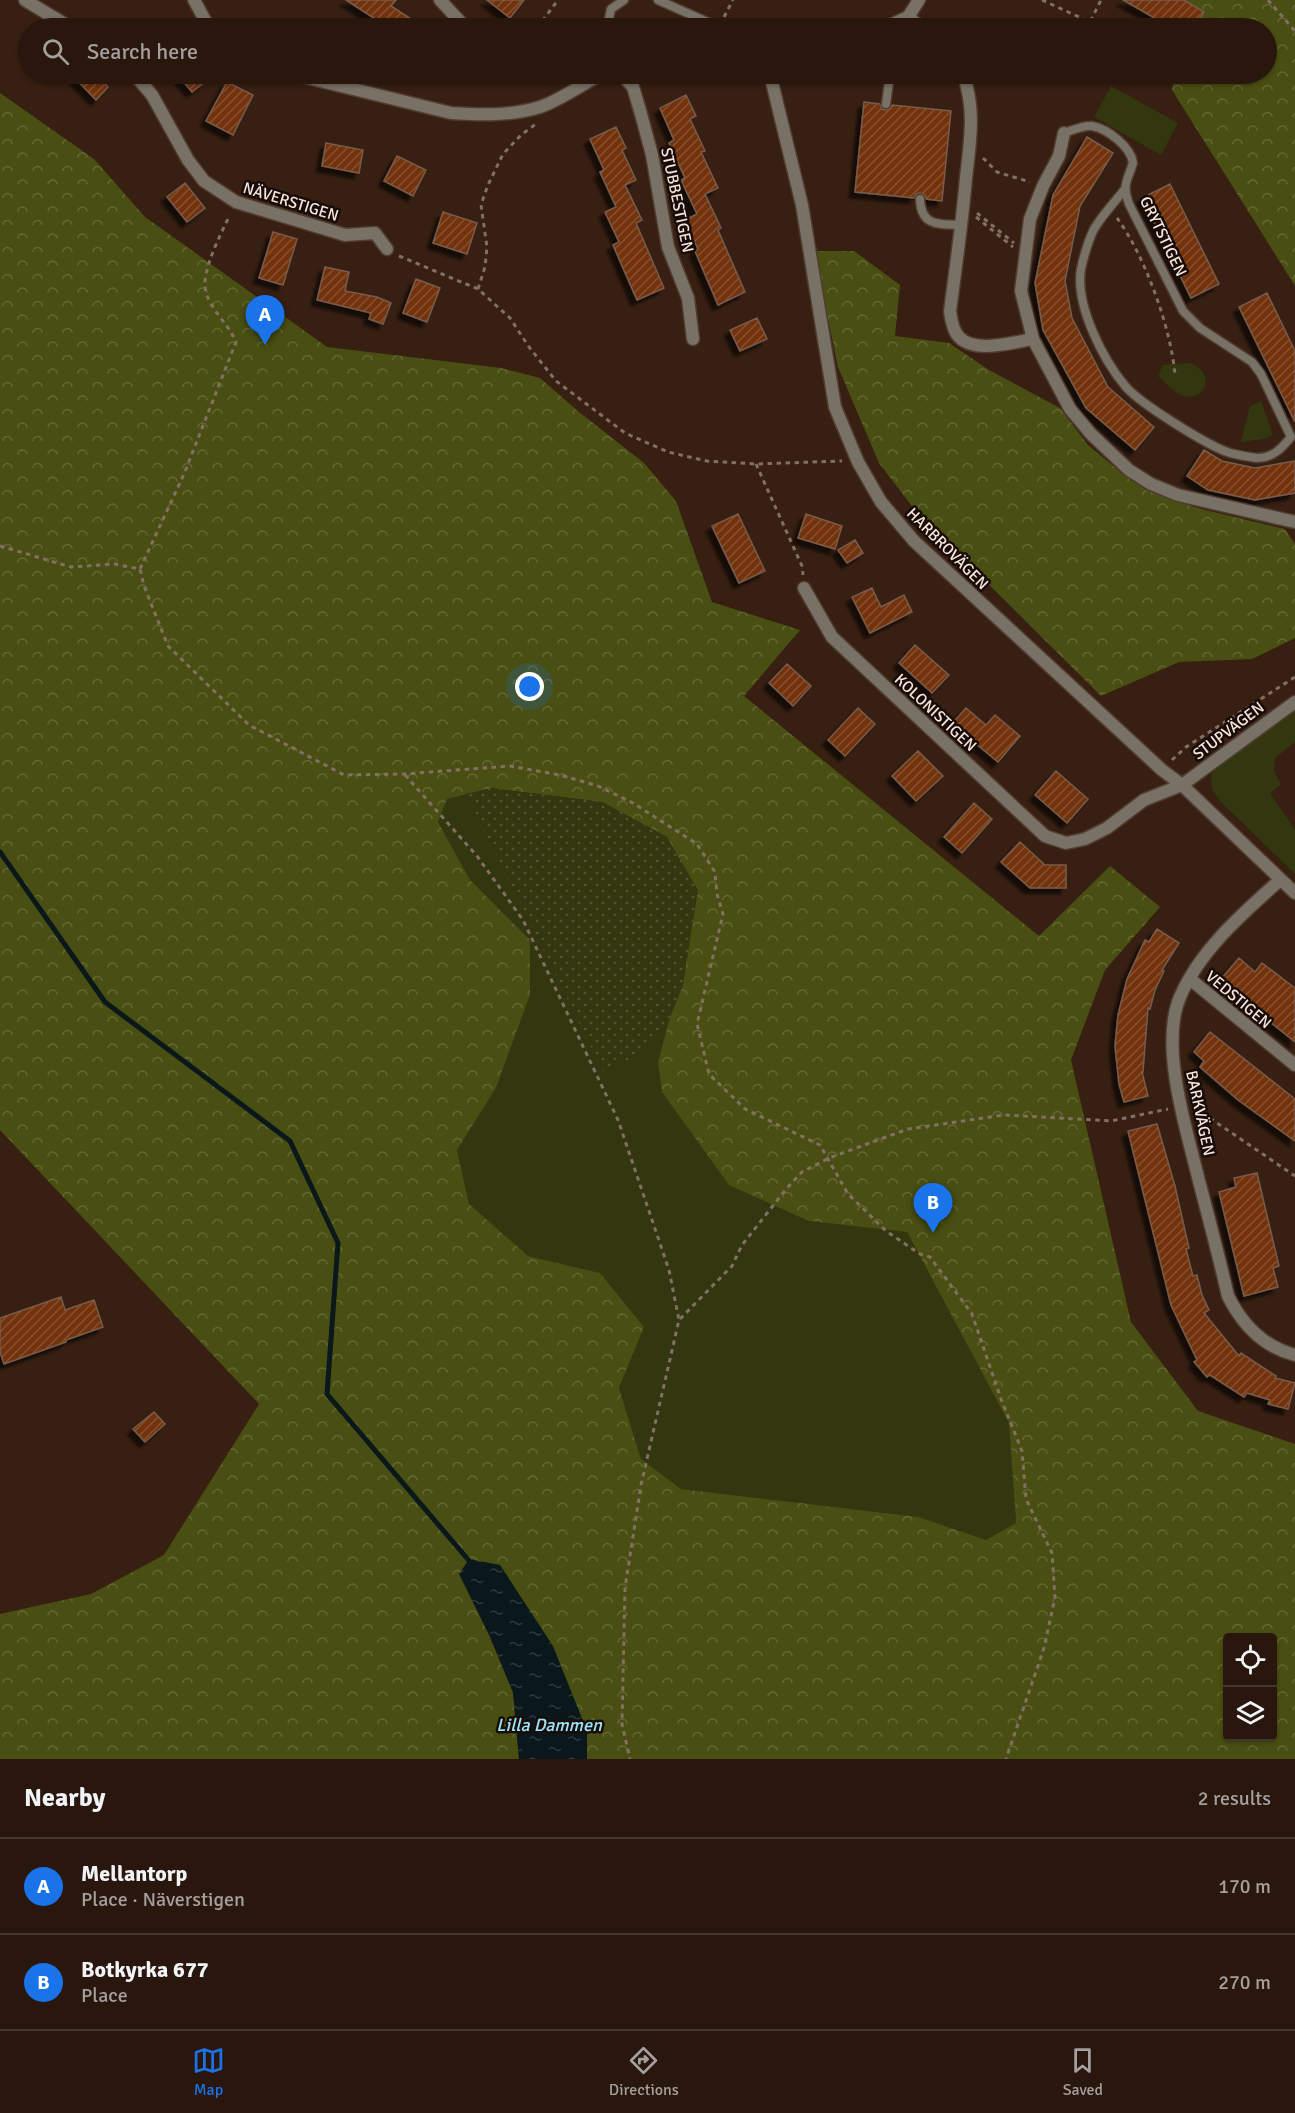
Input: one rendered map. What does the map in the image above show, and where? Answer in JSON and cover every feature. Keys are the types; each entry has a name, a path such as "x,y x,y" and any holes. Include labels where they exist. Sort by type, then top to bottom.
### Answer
{"street":[{"path":"25,0 54,18"},
{"path":"194,0 204,18"},
{"path":"440,0 457,18"},
{"path":"908,17 919,0"},
{"name":"NÄVERSTIGEN","path":"143,84 152,95 188,160 204,181 236,202 345,235 375,233 387,249"},
{"path":"333,84 451,113 474,115 508,114 542,106 583,84"},
{"name":"STUBBESTIGEN","path":"630,84 642,114 652,155 661,213 669,246 688,298 693,339"},
{"name":"HARBROVÄGEN","path":"773,84 802,206 835,407 858,462 881,502 914,541 1162,770 1182,785 1295,893"},
{"path":"966,84 972,115 964,208 950,311 952,322 960,338 990,347 1033,339"},
{"name":"GRYTSTIGEN","path":"1064,133 1059,156 1043,186 1030,219 1021,291 1033,339 1070,409 1091,434 1129,470 1151,484 1179,495 1295,522"},
{"name":"KOLONISTIGEN","path":"804,588 832,637 1045,836 1066,843 1086,839 1107,828 1144,800 1182,785"},
{"name":"STUPVÄGEN","path":"1182,785 1295,702"},
{"name":"BARKVÄGEN","path":"1280,880 1231,926 1190,979 1179,999 1174,1023 1173,1058 1180,1106 1228,1296 1237,1313 1257,1336 1283,1352 1295,1355"},
{"name":"VEDSTIGEN","path":"1190,979 1295,1065"}],"lane":[{"path":"610,18 611,9 624,0"},
{"path":"658,0 704,18"},
{"path":"886,104 889,84"},
{"name":"GRYTSTIGEN","path":"1064,133 1086,126 1095,126 1123,143 1132,156 1133,163 1124,190 1129,204 1183,311 1200,328 1252,362 1261,374 1291,437 1275,453 1258,458 1229,453 1143,402 1126,387 1107,358 1089,323 1081,293 1081,270 1095,227 1111,209"},
{"path":"1111,209 1124,190"},
{"path":"920,199 920,212 927,220 940,224 962,225"}],"path":[{"path":"544,18 558,0"},
{"path":"723,18 733,0"},
{"path":"1042,0 1081,18"},
{"path":"1092,18 1101,0"},
{"path":"1268,0 1295,31"},
{"path":"478,289 485,267 487,247 481,205 488,185 503,154 521,135 538,122"},
{"path":"970,145 997,172 1023,180"},
{"path":"236,202 216,243 204,281 207,295 214,308 230,327 236,342 184,474 140,569 144,586 168,646 249,725 344,775 404,774 510,766 560,775 598,786 633,803 697,844 714,872 723,914 698,1024 709,1074 745,1109 820,1144 848,1194 886,1231 920,1254 930,1257 972,1314 1001,1399 1022,1451 1026,1499 1052,1553 1055,1598 1044,1648 1006,1759"},
{"path":"964,208 983,216 1026,252"},
{"path":"964,208 1015,248 1026,252"},
{"path":"1111,209 1125,227 1148,276 1173,349 1175,375"},
{"path":"387,249 407,261 478,289 510,318 528,347 556,381 625,433 668,452 707,461 756,464 858,462"},
{"path":"756,464 802,566 804,588"},
{"path":"0,546 71,567 114,564 140,569"},
{"path":"1162,770 1186,747 1295,677"},
{"path":"404,774 477,856 523,920 618,1120 669,1270 679,1320 641,1485 625,1588 622,1724 630,1759"},
{"path":"679,1320 732,1266 742,1245 802,1172 829,1158 908,1129 1004,1115 1111,1121 1180,1106 1196,1108 1295,1176"}],"green space":[{"path":"1182,0 1295,0 1295,286 1172,90 1173,84 1277,84 1277,18 1180,18"},
{"path":"1111,86 1178,123 1161,155 1094,117"},
{"path":"0,93 94,159 145,217 327,347 501,368 540,378 644,463 676,501 712,602 800,630 744,696 1039,936 1110,866 1160,907 1105,970 1071,1060 1131,1322 1198,1411 1295,1444 1295,1759 587,1759 587,1731 552,1646 500,1565 490,1637 513,1693 519,1759 0,1759 0,1614 91,1594 164,1555 259,1404 0,1130","holes":["491,788 602,802 667,837 683,985 670,1017 658,1062 662,1092 729,1185 809,1221 907,1232 1009,1423 1016,1523 986,1540 919,1517 681,1489 641,1459 619,1388 644,1327 600,1273 528,1256 469,1204 457,1150 496,1088 530,995 530,940 470,880 438,822 447,799"]},
{"path":"814,251 854,251 900,285 895,336 949,343 989,370 1060,408 1088,445 1124,475 1148,491 1197,508 1285,529 1295,544 1295,638 1252,659 1179,662 1101,696 918,514 879,463 838,367"},
{"path":"1190,363 1203,373 1206,379 1205,386 1198,395 1191,397 1181,395 1158,376 1163,365"},
{"path":"1261,401 1273,435 1264,439 1241,442 1250,406"},
{"path":"1295,711 1295,742 1275,758 1274,770 1281,785 1270,793 1295,830 1295,874 1221,802 1213,791 1211,778 1214,767 1247,741"},
{"path":"491,788 683,985 670,1017 658,1062 809,1221 907,1232 1009,1423 1016,1523 986,1540 919,1517 681,1489 641,1459 619,1388 644,1327 600,1273 528,1256 469,1205 457,1150 496,1088 530,995 530,940 470,881 438,822 447,799"},
{"path":"491,788 602,802 667,837 698,890 683,985 670,1017 637,1056 603,1071 466,794"}],"water":[{"name":"Lilla Dammen","path":"469,1559 500,1565 553,1646 587,1731 587,1759 519,1759 513,1692 490,1637 459,1574"}],"building":[{"path":"346,0 396,0 391,6 410,18 374,18"},
{"path":"487,0 524,0 510,18"},
{"path":"1123,0 1184,0 1204,12 1200,18 1154,18"},
{"path":"81,84 105,84 108,87 96,100"},
{"path":"185,84 202,84 192,92"},
{"path":"226,84 231,84 253,95 233,135 206,121"},
{"path":"686,95 696,116 690,119 705,151 701,152 718,188 705,194 721,228 718,230 745,292 718,305 695,251 698,249 685,220 697,214 681,180 685,178 669,143 674,140 660,108"},
{"path":"864,102 880,104 882,109 886,110 892,105 951,111 942,201 926,199 925,195 920,193 914,198 855,192"},
{"path":"616,127 626,148 622,150 636,180 625,185 642,220 636,223 664,288 637,300 613,245 619,242 605,212 616,207 600,172 604,170 590,139"},
{"path":"1087,137 1113,153 1080,206 1065,281 1072,318 1108,387 1154,427 1135,450 1086,408 1043,330 1035,283 1053,195"},
{"path":"326,143 363,150 359,173 322,166"},
{"path":"397,156 426,170 413,196 384,181"},
{"path":"185,183 205,208 187,222 167,197"},
{"path":"1170,184 1219,284 1191,298 1142,198"},
{"path":"443,212 477,223 467,254 433,243"},
{"path":"273,232 297,239 283,285 259,278"},
{"path":"325,267 349,272 345,291 377,297 391,303 383,324 369,319 371,313 317,300"},
{"path":"416,279 440,288 427,322 403,313"},
{"path":"1267,293 1295,351 1295,422 1239,307"},
{"path":"757,318 767,339 740,351 730,330"},
{"path":"1204,450 1222,461 1255,468 1295,461 1295,493 1255,500 1208,490 1187,476"},
{"path":"738,514 765,571 739,583 712,526"},
{"path":"806,514 842,526 835,549 798,538"},
{"path":"855,540 863,553 847,563 838,550"},
{"path":"872,588 881,607 904,595 912,612 870,633 852,597"},
{"path":"915,645 949,675 932,693 899,663"},
{"path":"787,664 811,686 793,706 769,683"},
{"path":"858,708 875,724 845,756 828,740"},
{"path":"966,708 986,725 995,715 1020,736 998,762 952,724"},
{"path":"918,751 943,776 916,801 892,776"},
{"path":"1056,771 1088,799 1067,823 1035,795"},
{"path":"974,803 992,819 962,853 944,837"},
{"path":"1020,842 1045,865 1066,865 1066,888 1030,888 1001,862"},
{"path":"1157,929 1179,943 1162,970 1164,971 1155,990 1150,1009 1148,1008 1142,1072 1148,1096 1124,1102 1119,1084 1115,1046 1118,1015 1127,979 1145,940 1149,942"},
{"path":"1239,958 1255,972 1262,963 1295,988 1295,1042 1221,979"},
{"path":"1210,1032 1295,1099 1295,1141 1238,1100 1200,1067 1204,1061 1194,1052"},
{"path":"1157,1124 1175,1186 1193,1276 1197,1275 1209,1310 1204,1313 1239,1356 1241,1353 1276,1376 1275,1378 1295,1383 1288,1409 1268,1404 1270,1400 1247,1393 1244,1397 1210,1375 1207,1377 1194,1362 1197,1360 1171,1305 1128,1131"},
{"path":"1257,1173 1279,1266 1273,1268 1278,1287 1244,1296 1219,1192 1236,1187 1234,1178"},
{"path":"61,1297 65,1310 94,1300 103,1327 4,1364 0,1352 0,1318"},
{"path":"154,1412 165,1424 145,1442 133,1429"}],"waterway":[{"path":"0,852 105,1002 290,1141 338,1243 327,1394 471,1563"}],"place":[{"name":"Mellantorp","path":"265,345"},
{"name":"Botkyrka 677","path":"933,1233"}]}
